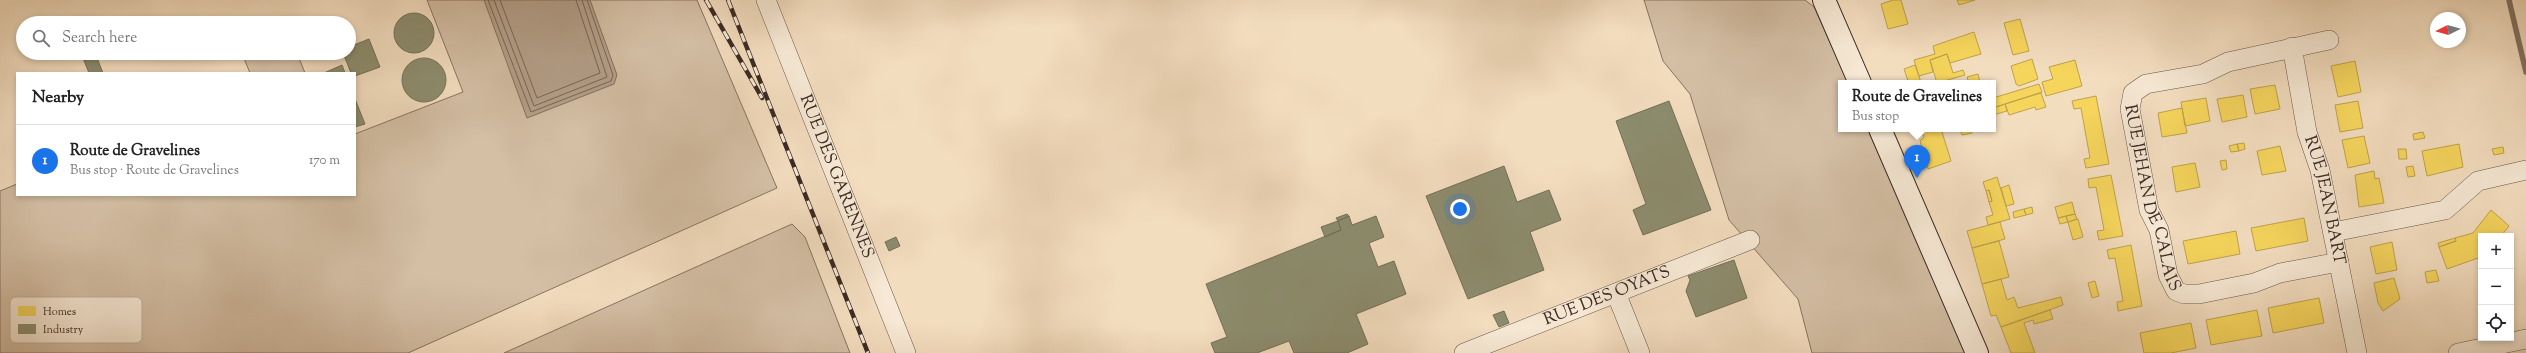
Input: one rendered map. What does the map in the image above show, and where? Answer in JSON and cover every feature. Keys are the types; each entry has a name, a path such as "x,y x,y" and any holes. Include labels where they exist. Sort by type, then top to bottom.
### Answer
{"main road":[{"path":"1824,0 1859,80"},
{"path":"1881,132 1977,353"}],"street":[{"name":"RUE DES GARENNES","path":"766,0 906,353"},
{"name":"RUE JEHAN DE CALAIS","path":"2329,40 2228,62 2209,72 2146,84 2136,89 2129,103 2130,115 2149,210 2159,230 2170,283 2180,293 2191,295 2254,283 2280,273 2338,262"},
{"name":"RUE JEAN BART","path":"2292,47 2307,132 2320,170 2357,353"},
{"path":"2333,232 2445,210 2478,181 2526,170"},
{"name":"RUE DES OYATS","path":"1464,353 1750,240"},
{"path":"1616,293 1640,353"},
{"path":"2458,353 2526,339"}],"shaded area":[{"path":"427,0 697,0 777,188 408,353 0,353 0,191 16,184 16,196 356,196 356,134 463,92"},
{"path":"1644,0 1805,0 1814,7 1847,80 1838,80 1838,132 1869,132 1965,353 1812,353 1798,299 1729,220 1690,94 1663,61"},
{"path":"245,60 300,60 305,72 250,72"},
{"path":"792,224 805,237 850,353 504,353"}],"water":[{"path":"484,0 590,0 617,75 614,84 527,118"}],"building: Homes":[{"path":"1893,0 1901,0 1908,24 1888,29 1881,4"},
{"path":"1957,0 1975,0 1959,5"},
{"path":"2020,19 2029,51 2013,55 2004,23"},
{"path":"1974,32 1981,54 1950,63 1947,54 1930,60 1933,72 1919,76 1914,60 1935,54 1933,46"},
{"path":"1947,54 1953,73 1963,70 1965,75 1948,80 1936,80 1930,60"},
{"path":"2032,59 2038,79 2019,86 2016,84 2011,66"},
{"path":"2075,60 2082,86 2046,96 2042,82 2053,79 2049,67"},
{"path":"2355,61 2361,92 2338,97 2331,66"},
{"path":"1915,65 1920,80 1908,80 1904,69"},
{"path":"1978,74 1979,80 1968,80 1967,77"},
{"path":"2039,84 2042,92 1996,107 1996,97"},
{"path":"2275,85 2280,109 2255,114 2250,89"},
{"path":"2041,93 2046,107 2036,110 2035,107 2009,115 2005,104"},
{"path":"2243,95 2247,117 2222,122 2217,99"},
{"path":"2096,96 2109,164 2086,168 2084,159 2090,158 2081,108 2074,109 2072,101"},
{"path":"2206,98 2210,121 2185,126 2181,102"},
{"path":"2358,101 2363,128 2340,132 2335,105"},
{"path":"2005,104 2007,111 1996,114 1996,107"},
{"path":"2182,108 2187,133 2162,137 2158,113"},
{"path":"1922,132 1942,132 1951,161 1928,169 1920,141 1924,137"},
{"path":"1961,132 1972,132 1972,133 1962,135"},
{"path":"2423,132 2425,138 2414,140 2413,134"},
{"path":"2364,136 2370,163 2348,168 2342,140"},
{"path":"2244,143 2245,149 2239,151 2237,144"},
{"path":"2237,144 2239,151 2231,152 2229,146"},
{"path":"2459,144 2463,167 2427,176 2422,151"},
{"path":"2280,146 2286,171 2262,175 2257,151"},
{"path":"2503,147 2504,153 2494,155 2492,149"},
{"path":"2398,149 2406,149 2407,159 2399,159"},
{"path":"2226,160 2227,169 2222,170 2220,161"},
{"path":"2195,163 2200,187 2176,192 2172,167"},
{"path":"2413,166 2415,176 2408,177 2406,167"},
{"path":"2374,171 2375,179 2379,178 2384,203 2359,207 2355,175"},
{"path":"2111,175 2123,236 2099,240 2097,231 2104,230 2096,187 2089,188 2088,179"},
{"path":"1997,177 2010,219 1988,225 1986,217 1993,215 1989,202 1992,201 1989,190 1986,191 1983,182"},
{"path":"2009,185 2014,204 2006,206 2001,188"},
{"path":"1989,190 1992,201 1989,202 1986,191"},
{"path":"2072,202 2075,214 2058,218 2055,207"},
{"path":"2032,207 2033,213 2026,215 2024,209"},
{"path":"2024,209 2026,215 2014,218 2013,212"},
{"path":"2491,210 2509,226 2503,233 2478,233 2478,258 2447,269 2439,247 2456,241 2455,238 2473,233"},
{"path":"2075,214 2077,219 2068,222 2066,216"},
{"path":"2066,216 2068,222 2060,224 2058,218"},
{"path":"2304,218 2308,241 2256,251 2251,228"},
{"path":"2078,219 2083,237 2073,240 2068,222"},
{"path":"2000,222 2005,239 1972,248 1967,231"},
{"path":"2236,231 2240,254 2188,264 2183,241"},
{"path":"2455,238 2456,241 2439,247 2438,243"},
{"path":"1999,241 2009,277 1982,284 1972,248"},
{"path":"2392,242 2397,270 2376,274 2370,247"},
{"path":"2131,245 2142,306 2118,311 2117,302 2123,301 2115,258 2109,259 2107,250"},
{"path":"2436,270 2439,281 2427,283 2425,272"},
{"path":"2394,278 2400,299 2383,311 2378,303 2374,283"},
{"path":"2001,279 2007,300 2014,297 2018,308 2061,297 2063,305 2001,327 1996,315 1991,316 1982,284"},
{"path":"2095,281 2099,296 2092,298 2088,283"},
{"path":"2319,298 2324,323 2273,333 2268,308"},
{"path":"2050,310 2053,319 2034,324 2033,320 2024,323 2035,353 2011,353 2001,327"},
{"path":"2257,310 2262,336 2211,345 2206,320"},
{"path":"2191,323 2196,348 2171,353 2144,353 2140,333"}],"building: Industry":[{"path":"418,13 425,16 431,22 434,33 433,41 425,50 418,53 410,53 403,50 395,41 394,29 397,22 406,14"},
{"path":"369,39 380,67 356,76 356,72 351,72 346,60 356,60 356,44"},
{"path":"420,58 428,58 440,64 446,76 446,84 440,96 428,102 420,102 408,96 402,84 402,76 408,64"},
{"path":"84,60 98,60 103,72 89,72"},
{"path":"342,65 345,72 326,72"},
{"path":"1669,101 1711,210 1643,235 1633,210 1646,204 1616,121"},
{"path":"356,102 365,124 356,127"},
{"path":"1504,166 1517,202 1549,190 1561,220 1530,232 1544,270 1468,299 1426,196"},
{"path":"1347,214 1349,216 1338,221 1336,218"},
{"path":"1349,216 1352,225 1376,216 1384,237 1369,243 1378,267 1394,261 1406,294 1356,314 1368,344 1347,353 1294,353 1289,341 1257,353 1215,353 1211,343 1227,337 1206,284 1341,230 1338,221"},
{"path":"1338,221 1341,230 1325,237 1321,227"},
{"path":"896,237 900,246 889,251 885,242"},
{"path":"1734,260 1747,298 1696,317 1686,291 1690,280 1688,276"},
{"path":"1504,311 1509,323 1499,327 1493,315"}],"waterway":[{"path":"2509,0 2526,72"}],"railway":[{"path":"706,0 762,98"},
{"path":"728,0 868,353"}],"place":[{"name":"Route de Gravelines","path":"1917,178"}]}
